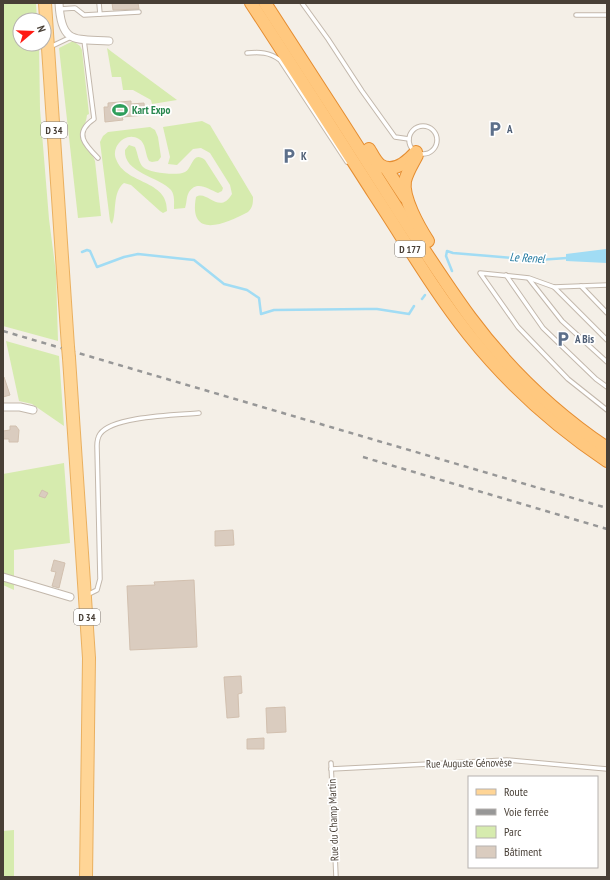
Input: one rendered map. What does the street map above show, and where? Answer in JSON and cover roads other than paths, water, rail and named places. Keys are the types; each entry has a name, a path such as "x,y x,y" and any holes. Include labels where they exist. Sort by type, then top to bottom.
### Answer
{"highway":[{"name":"D 177","path":"251,3 397,228 469,335 515,385 554,422 583,445 607,461"},
{"name":"D 177","path":"266,3 470,318 489,341 541,395 582,430 607,448"},
{"path":"266,3 378,163 386,168 408,201 422,232 489,341"},
{"path":"386,168 398,166 417,153"},
{"path":"408,201 405,182 417,153"}],"main road":[{"name":"D 34","path":"47,52 86,595 89,658 86,877"}],"street":[{"path":"59,6 61,23 71,37 84,40 109,41"},
{"path":"3,407 20,407 33,410"},
{"path":"3,577 70,597"}],"lane":[{"path":"99,3 100,14"},
{"path":"302,3 395,137 408,139"},
{"path":"59,6 75,8 84,15 139,12"},
{"path":"576,15 607,15"},
{"path":"52,46 71,37"},
{"path":"84,40 94,119 85,127 83,139 86,146 98,158"},
{"path":"247,53 265,52 280,60 350,166"},
{"path":"419,126 427,126 434,130 437,138 436,146 426,154 417,153 410,146 408,139 412,131 419,126"},
{"path":"355,173 397,228"},
{"path":"607,288 605,285 554,287 529,278 480,273 518,328 568,379 607,410"},
{"path":"506,275 543,328 596,380 607,387"},
{"path":"529,278 562,321 607,362"},
{"path":"581,286 607,313"},
{"path":"554,287 607,340"},
{"path":"86,595 97,590 100,579 97,446 100,433 109,427 137,419 152,416 199,413"},
{"name":"Rue Auguste Génovèse","path":"331,769 507,760 607,769"},
{"name":"Rue du Champ Martin","path":"331,763 336,877"}],"water":[{"path":"606,249 607,263 566,261 566,254"}],"waterway":[{"path":"82,252 87,250 90,251 97,267 124,257 138,254 194,260 224,284 247,290 259,298 261,314 274,310 366,309 377,309 409,314 414,306"},
{"name":"Le Renel","path":"452,271 446,256 447,251 453,253 538,260 567,258"},
{"path":"422,299 425,295"}],"railway":[{"path":"3,331 607,508"},
{"path":"363,457 607,529"}],"place":[{"name":"Kart Expo","path":"120,110"},
{"name":"A","path":"495,129"},
{"name":"K","path":"289,156"},
{"name":"A Bis","path":"563,339"}]}
